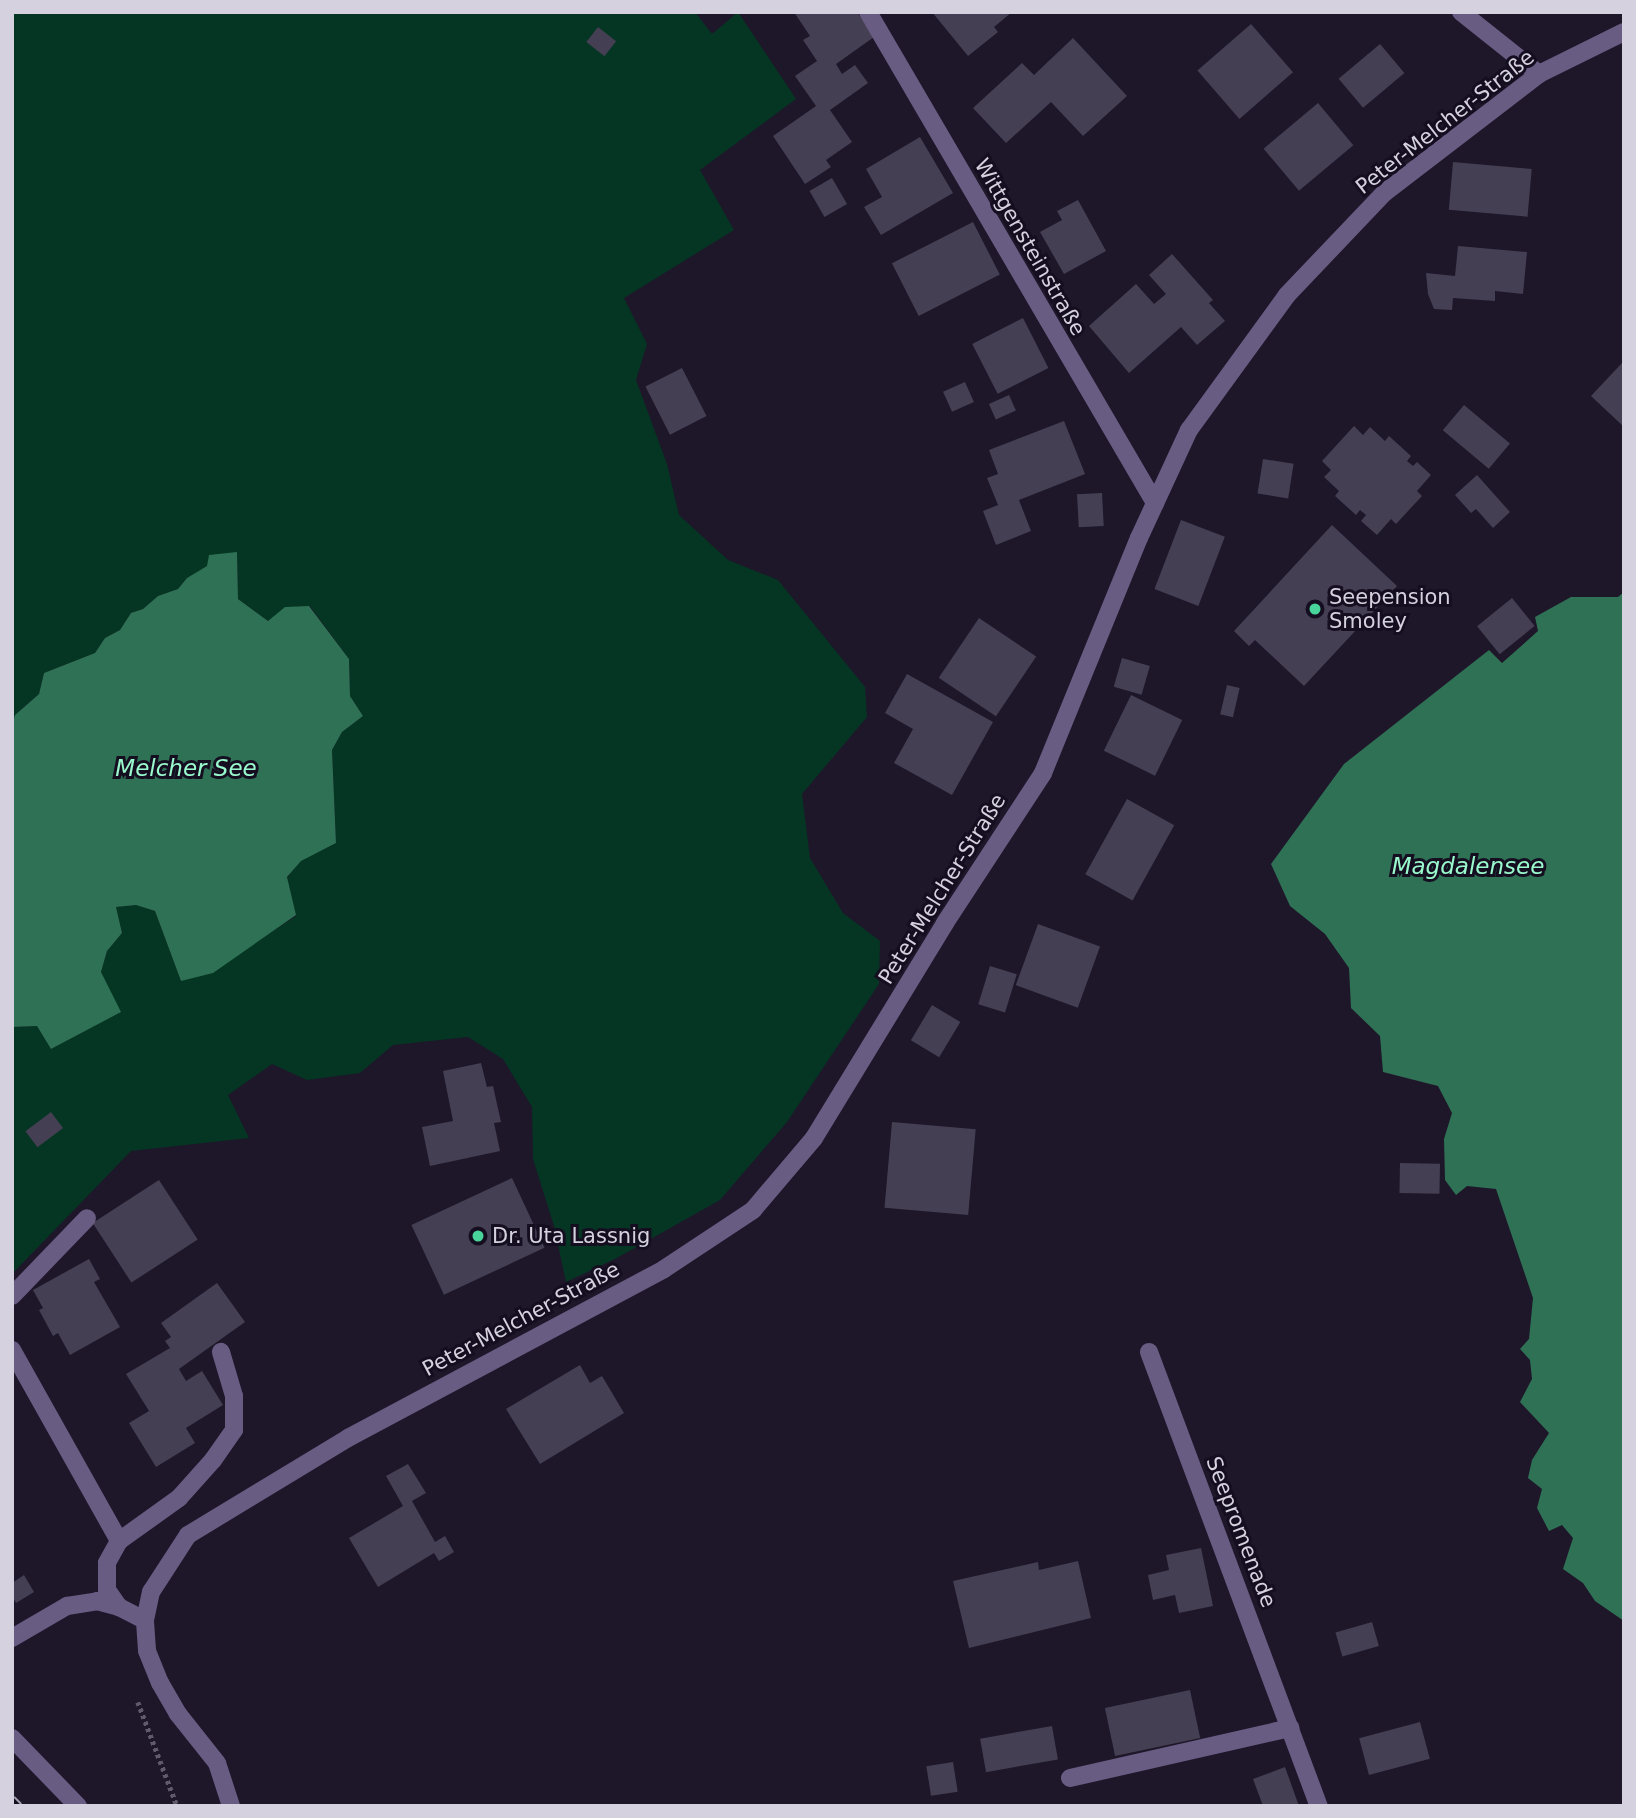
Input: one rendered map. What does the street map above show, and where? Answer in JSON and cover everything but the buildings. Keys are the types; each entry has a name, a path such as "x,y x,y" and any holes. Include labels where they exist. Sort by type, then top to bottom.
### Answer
{"street":[{"name":"Wittgensteinstraße","path":"868,12 1155,503"},
{"path":"1461,12 1539,74"},
{"name":"Peter-Melcher-Straße","path":"231,1806 218,1763 178,1714 160,1683 147,1650 145,1620 151,1592 188,1535 348,1438 664,1269 753,1210 814,1138 945,923 1043,773 1155,503 1189,430 1287,295 1384,193 1539,74 1624,32"},
{"path":"12,1296 87,1218"},
{"path":"12,1350 119,1541"},
{"path":"118,1607 107,1590 107,1563 119,1541 179,1498 213,1460 233,1430 234,1396 221,1352"},
{"name":"Seepromenade","path":"1149,1352 1320,1806"},
{"path":"12,1638 68,1606 97,1601 118,1607 145,1620"},
{"path":"1070,1778 1290,1728"},
{"path":"12,1738 78,1806"}],"shaded area":[{"path":"12,12 695,12 712,34 738,12 796,99 700,170 734,230 624,298 647,344 636,380 667,464 679,515 728,560 778,580 865,687 867,717 802,794 810,858 843,913 880,941 879,984 787,1122 720,1200 615,1259 566,1282 554,1226 533,1159 532,1107 503,1059 468,1037 393,1045 360,1073 307,1080 272,1064 228,1095 249,1138 131,1151 12,1274 12,1027 37,1026 51,1049 120,1012 101,972 107,951 122,933 116,907 136,905 155,911 181,981 259,940 296,916 287,878 300,861 336,843 332,750 342,732 363,716 350,696 349,659 310,606 268,621 238,599 237,552 187,578 178,589 158,596 143,609 131,613 120,630 105,638 95,653 44,673 39,694 15,715 12,725"}],"water":[{"name":"Melcher See","path":"237,552 238,599 268,621 285,607 309,606 349,659 350,696 363,716 342,732 332,750 336,843 301,861 287,877 296,915 213,973 181,981 155,911 136,905 116,907 122,933 107,951 101,972 121,1012 51,1049 37,1026 12,1027 12,725 15,715 39,694 44,673 95,653 105,638 120,630 131,613 143,609 158,596 178,589 187,578 207,566 209,555"},
{"name":"Magdalensee","path":"1624,592 1624,1621 1595,1601 1583,1583 1563,1569 1573,1538 1562,1525 1549,1531 1537,1508 1542,1489 1528,1478 1532,1460 1549,1433 1520,1402 1532,1379 1530,1360 1520,1349 1529,1339 1533,1298 1496,1189 1467,1186 1456,1195 1445,1180 1444,1139 1452,1113 1438,1086 1383,1072 1380,1036 1351,1008 1349,968 1325,934 1290,906 1271,864 1344,764 1489,650 1502,663 1538,631 1535,617 1571,597 1618,597"}],"railway":[{"path":"12,1799 19,1806"}],"place":[{"name":"Seepension Smoley","path":"1315,609"},
{"name":"Dr. Uta Lassnig","path":"478,1236"}]}
